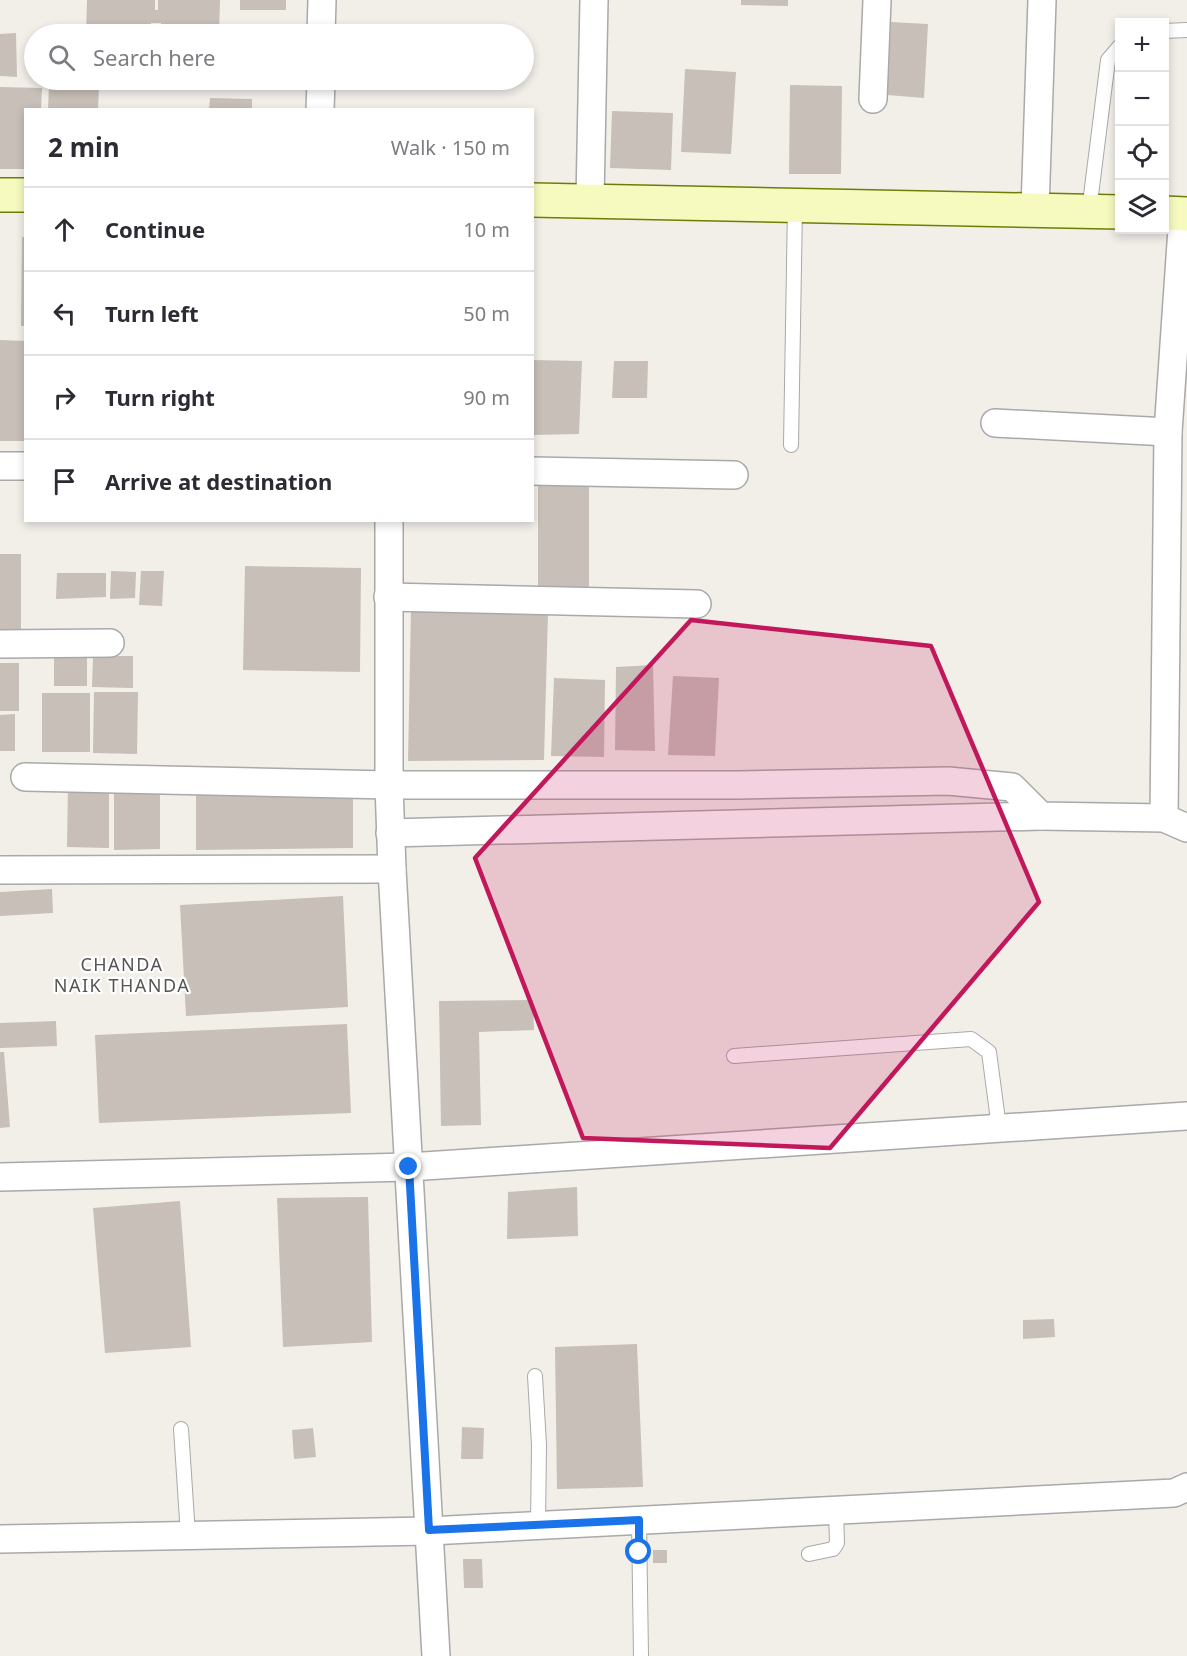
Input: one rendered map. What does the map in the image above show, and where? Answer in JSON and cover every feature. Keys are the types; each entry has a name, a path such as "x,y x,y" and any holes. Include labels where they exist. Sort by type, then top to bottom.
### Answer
{"street":[{"path":"321,0 321,24"},
{"path":"590,199 594,0"},
{"path":"873,99 877,0"},
{"path":"1035,210 1042,0"},
{"path":"320,108 321,90"},
{"path":"0,195 24,195"},
{"path":"534,200 590,199 795,206 1104,211"},
{"path":"390,833 1041,816 1175,823 1168,432 1178,213"},
{"path":"995,423 1168,432"},
{"path":"0,466 24,466"},
{"path":"534,471 734,475"},
{"path":"389,522 388,784 390,833 436,1656"},
{"path":"388,597 697,604"},
{"path":"0,644 110,643"},
{"path":"25,777 388,784 738,785 948,781 1012,788 1041,816"},
{"path":"0,870 392,869"},
{"path":"0,1178 409,1167 1187,1116"},
{"path":"0,1539 429,1530 1174,1493 1187,1487"}],"lane":[{"path":"1169,30 1187,30"},
{"path":"1104,211 1108,60 1115,51"},
{"path":"791,445 795,206"},
{"path":"734,1056 971,1040 989,1052 999,1128"},
{"path":"535,1376 539,1445 538,1525"},
{"path":"181,1430 188,1535"},
{"path":"809,1554 833,1549 837,1542 836,1510"},
{"path":"639,1520 641,1656"}],"highlighted area":[{"path":"691,620 931,646 1039,902 830,1148 583,1138 475,858"}],"building":[{"path":"87,0 155,0 155,10 158,10 158,0 220,0 219,24 86,24"},
{"path":"240,0 286,0 286,10 240,10"},
{"path":"741,0 788,0 788,6 741,5"},
{"path":"891,22 928,24 924,98 887,95"},
{"path":"16,33 17,77 0,76 0,34"},
{"path":"685,69 736,72 731,154 681,152"},
{"path":"790,85 842,86 841,174 789,174"},
{"path":"0,87 42,90 41,108 24,108 24,169 0,169"},
{"path":"49,90 99,90 98,108 48,108"},
{"path":"210,98 252,99 252,108 209,108"},
{"path":"612,111 673,113 671,170 610,168"},
{"path":"22,237 24,237 24,326 21,326"},
{"path":"0,340 24,341 24,441 0,441"},
{"path":"534,360 582,361 579,434 534,435"},
{"path":"614,361 648,361 647,398 612,398"},
{"path":"538,482 589,483 589,593 538,592"},
{"path":"0,554 21,554 21,635 0,635"},
{"path":"245,566 361,568 360,672 243,670"},
{"path":"111,571 136,572 135,598 110,599"},
{"path":"141,571 164,571 162,606 139,605"},
{"path":"57,573 106,573 106,597 56,599"},
{"path":"411,608 548,612 544,760 408,761"},
{"path":"54,655 87,655 87,686 54,686"},
{"path":"93,656 133,656 133,688 92,687"},
{"path":"0,663 19,663 19,711 0,711"},
{"path":"653,665 655,751 615,750 616,667"},
{"path":"673,676 719,678 715,756 668,755"},
{"path":"554,678 605,680 604,757 551,756"},
{"path":"94,692 138,692 137,754 93,753"},
{"path":"42,693 90,693 90,752 42,752"},
{"path":"15,714 15,751 0,751 0,715"},
{"path":"68,783 109,783 109,848 67,847"},
{"path":"353,787 353,848 196,850 196,788"},
{"path":"114,789 160,789 160,849 114,850"},
{"path":"52,889 53,913 0,916 0,892"},
{"path":"343,896 348,1007 186,1016 180,905"},
{"path":"533,1000 534,1030 479,1032 481,1125 441,1126 439,1001"},
{"path":"56,1021 57,1046 0,1048 0,1023"},
{"path":"347,1024 351,1113 99,1123 95,1035"},
{"path":"0,1052 4,1052 10,1127 0,1128"},
{"path":"577,1187 578,1236 507,1239 508,1192"},
{"path":"368,1197 372,1342 283,1347 277,1198"},
{"path":"180,1201 191,1347 105,1353 93,1208"},
{"path":"1054,1319 1055,1337 1023,1339 1023,1320"},
{"path":"637,1344 643,1487 557,1489 555,1347"},
{"path":"462,1427 484,1428 483,1459 461,1459"},
{"path":"313,1428 316,1457 294,1459 292,1430"},
{"path":"653,1550 667,1550 667,1563 653,1563"},
{"path":"463,1559 482,1559 483,1588 464,1588"}],"district":[{"name":"CHANDA NAIK THANDA","path":"122,975"}],"route":[{"path":"409,1167 429,1530 639,1520 639,1552"}]}
